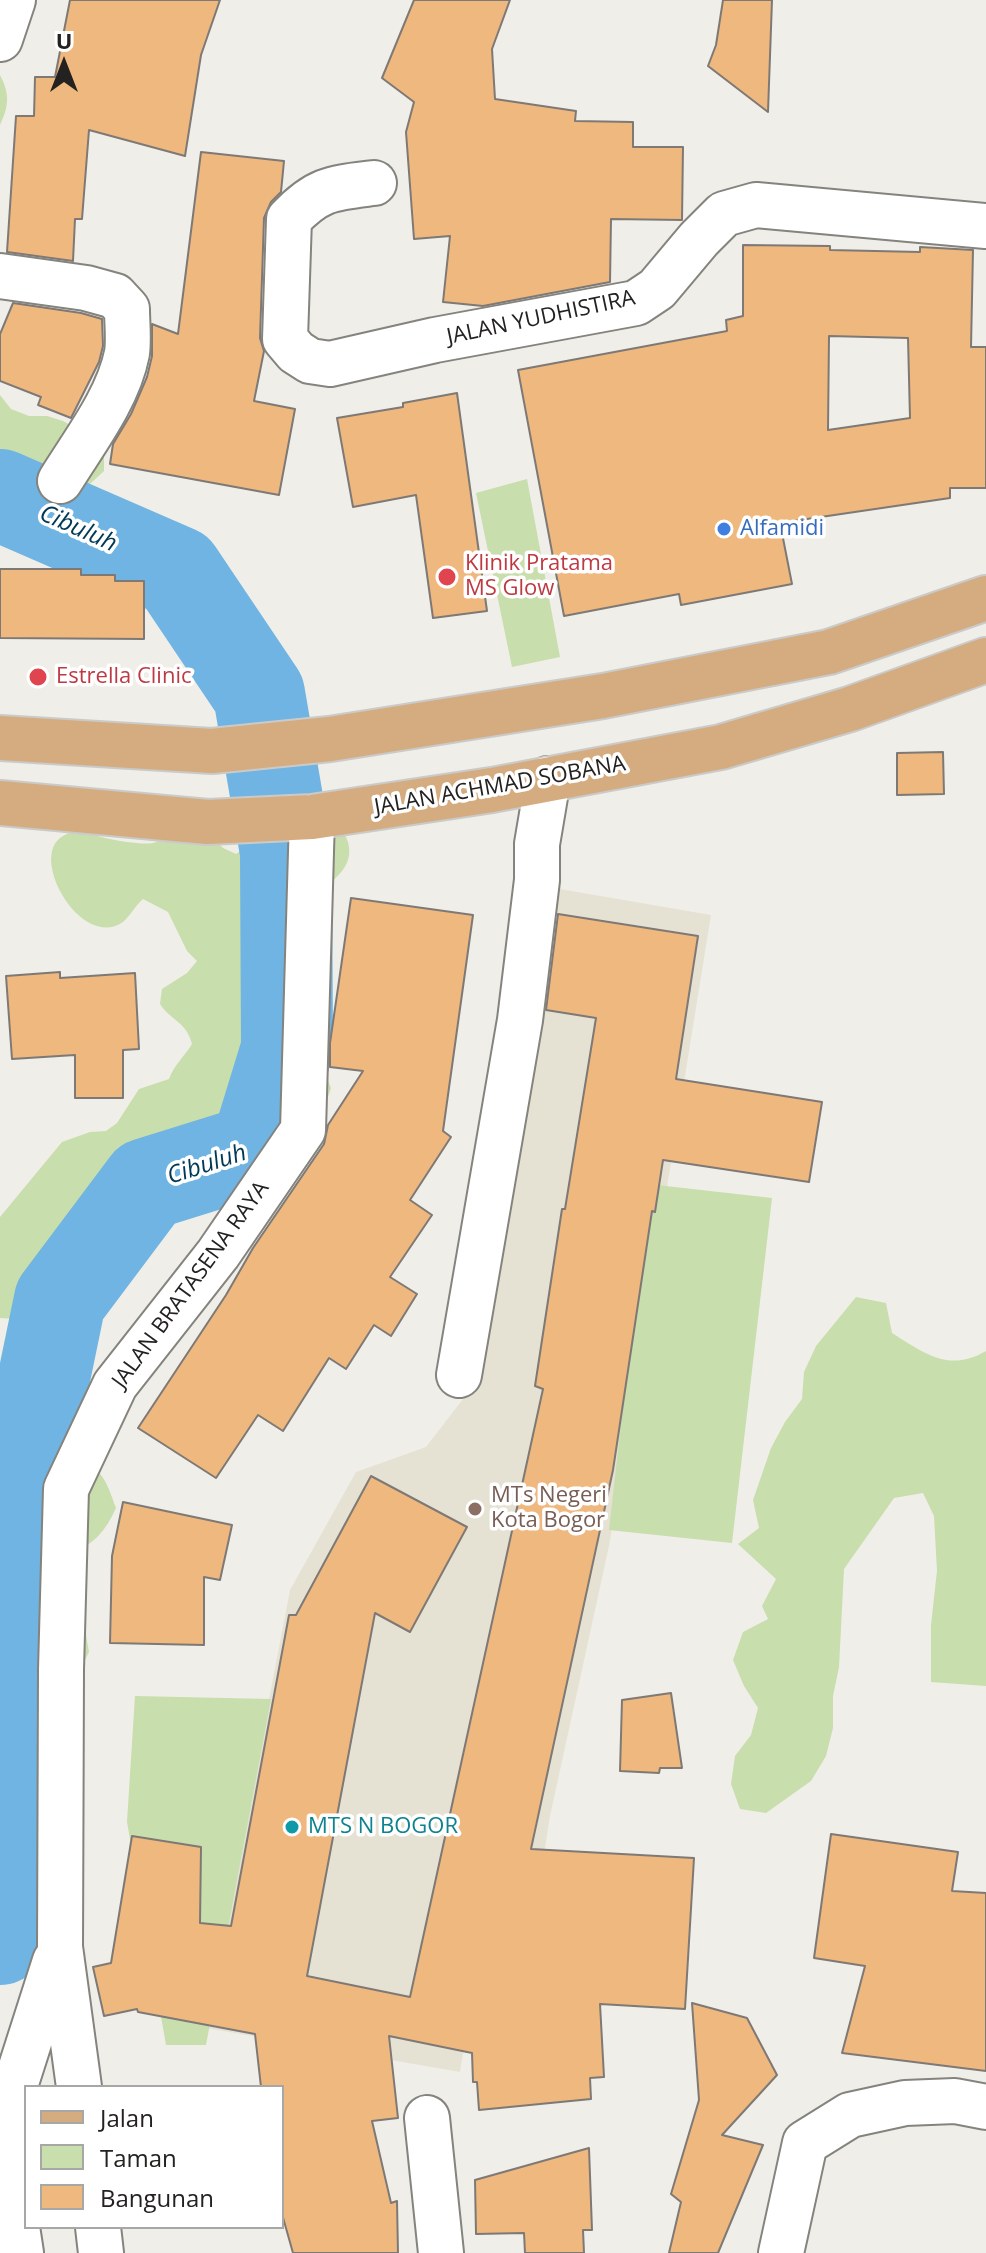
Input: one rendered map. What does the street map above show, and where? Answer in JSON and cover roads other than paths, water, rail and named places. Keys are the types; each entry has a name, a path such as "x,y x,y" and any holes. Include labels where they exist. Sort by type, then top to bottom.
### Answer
{"main road":[{"path":"0,738 212,751 330,739 603,696 829,652 986,598"},
{"name":"JALAN ACHMAD SOBANA","path":"0,803 208,822 304,818 548,779 721,747 850,709 986,660"}],"street":[{"path":"0,39 13,0"},
{"name":"JALAN YUDHISTIRA","path":"374,183 334,188 306,200 289,219 285,339 296,352 310,361 330,364 435,340 636,303 657,289 724,214 756,205 986,226"},
{"path":"0,276 86,288 115,296 127,309 127,350 123,367 104,408 60,481"},
{"path":"459,1375 520,1020 537,880 537,844 548,779"},
{"name":"JALAN BRATASENA RAYA","path":"79,2085 60,1947 61,1669 66,1489 115,1385 218,1254 303,1130 304,818"},
{"path":"21,2253 1,2131 60,1947"},
{"path":"781,2253 805,2143 850,2115 905,2103 955,2101 986,2107"},
{"path":"427,2118 441,2253"},
{"path":"98,2229 101,2253"}],"waterway":[{"name":"Cibuluh","path":"0,495 177,572 259,694 286,852 287,1049 256,1150 147,1184 60,1300 16,1513 23,1815 0,1939"}],"place":[{"name":"Alfamidi","path":"724,529"},
{"name":"Klinik Pratama MS Glow","path":"447,577"},
{"name":"Estrella Clinic","path":"38,677"},
{"name":"MTs Negeri Kota Bogor","path":"475,1509"},
{"name":"MTS N BOGOR","path":"292,1827"}]}
